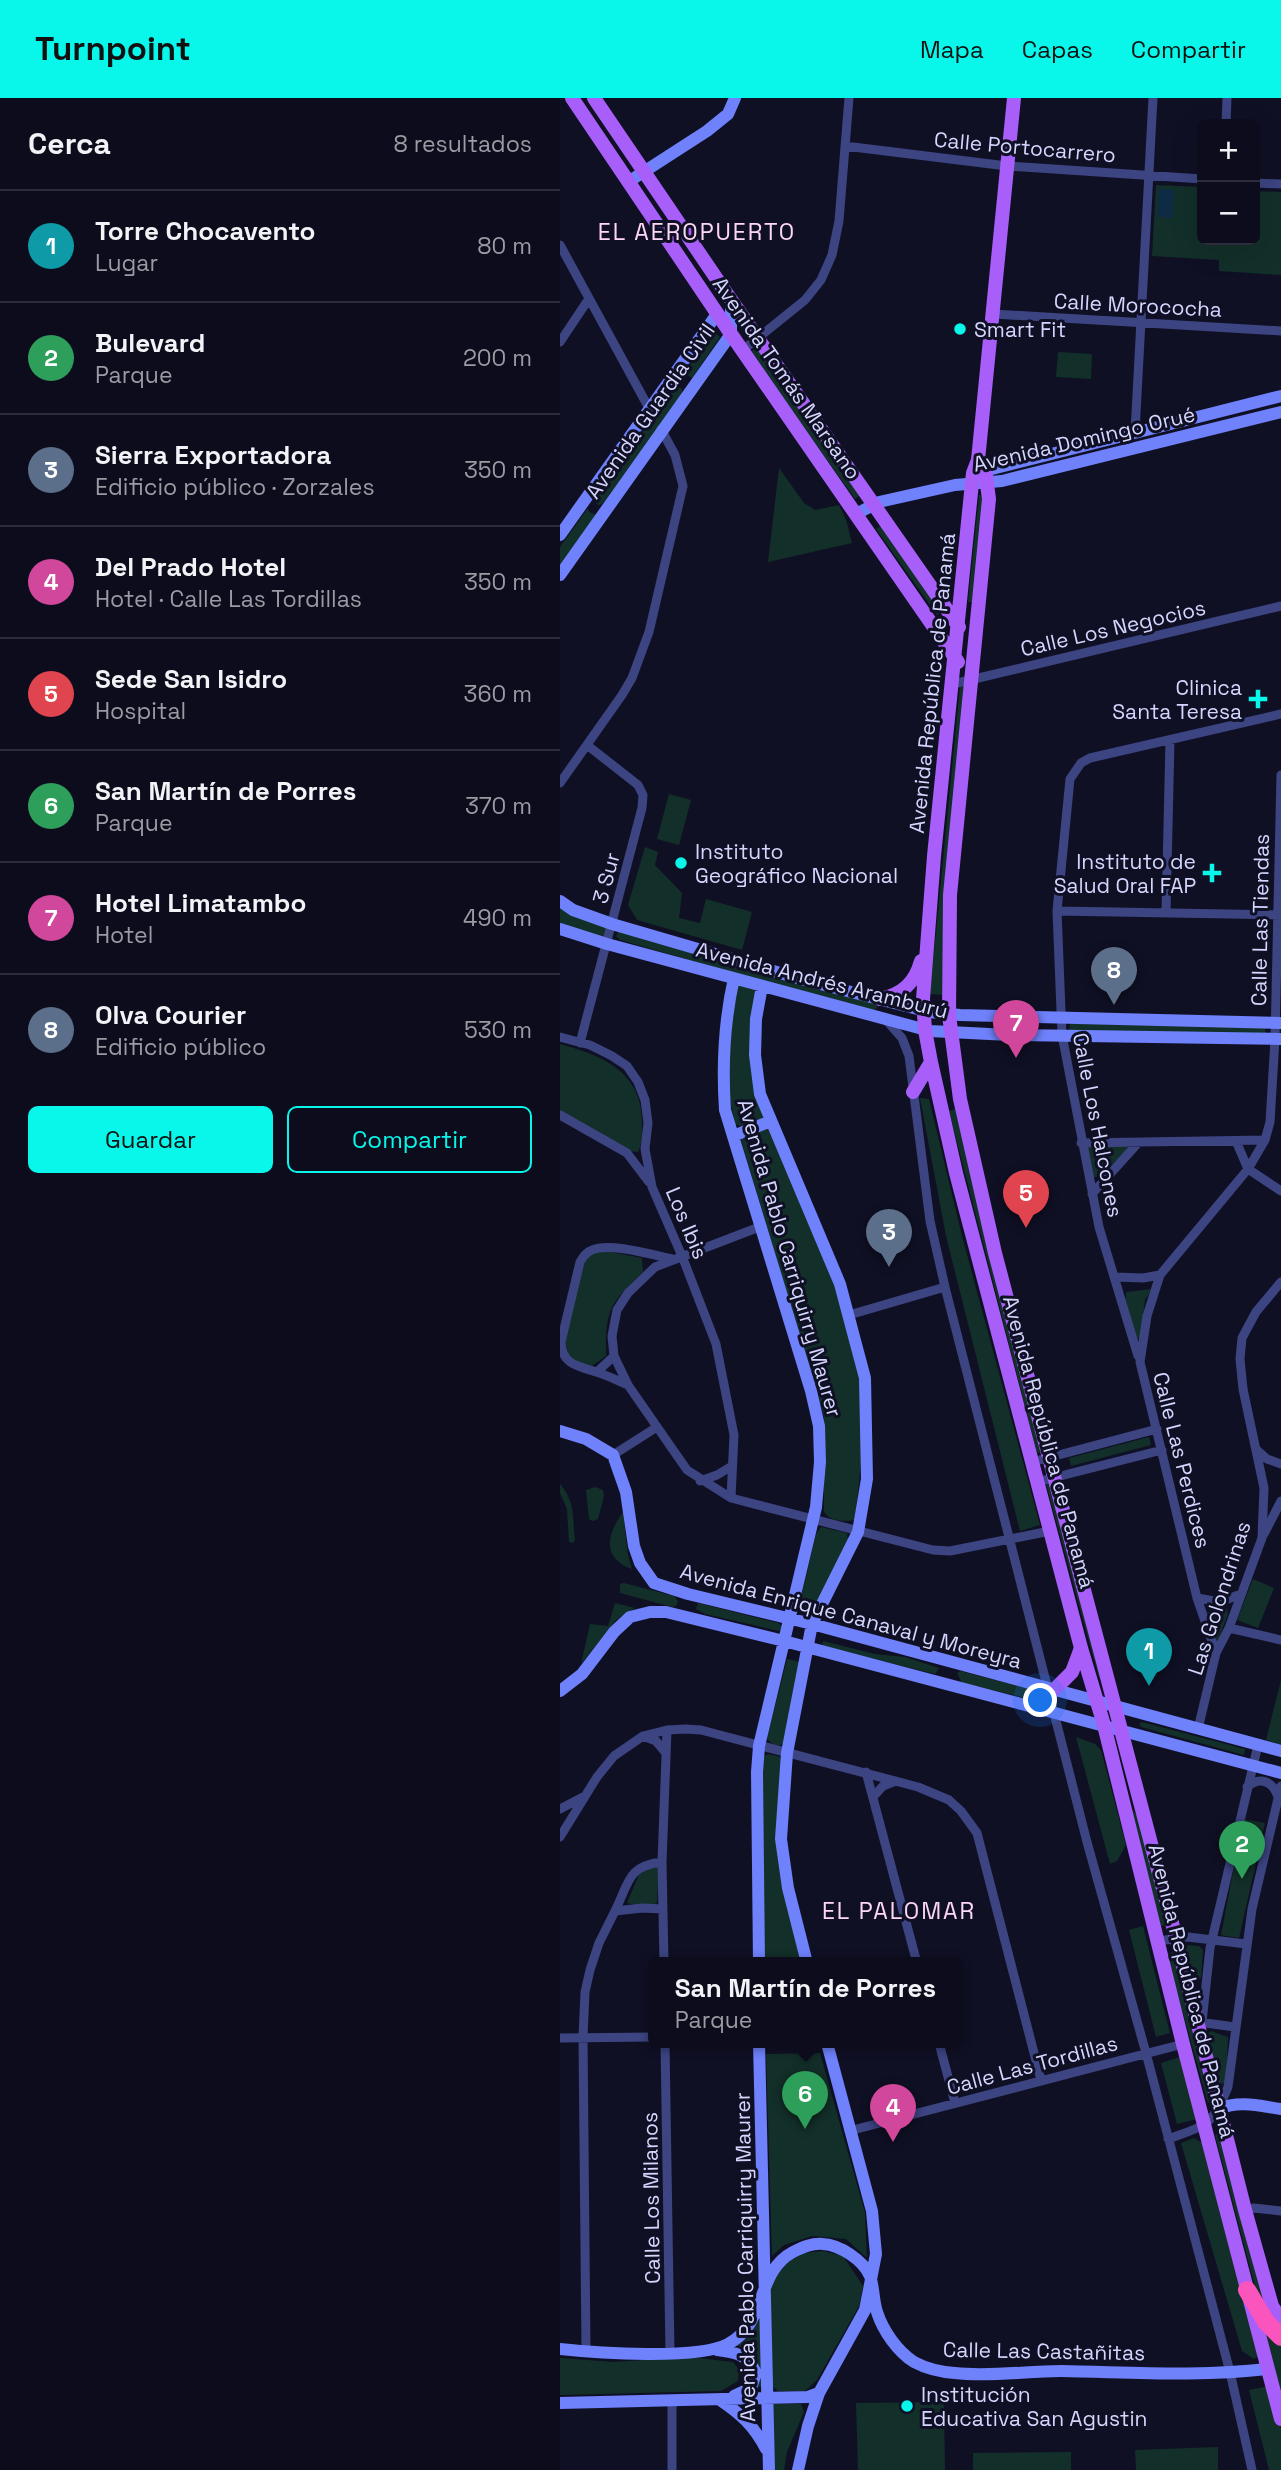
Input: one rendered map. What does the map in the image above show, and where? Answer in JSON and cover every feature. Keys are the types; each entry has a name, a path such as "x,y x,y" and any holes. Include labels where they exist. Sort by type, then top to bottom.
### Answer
{"highway":[{"path":"1247,2290 1266,2322 1281,2336"}],"main road":[{"name":"Avenida Tomás Marsano","path":"572,98 717,314 972,680"},
{"name":"Avenida Tomás Marsano","path":"594,98 975,650"},
{"path":"628,182 708,131 728,114 735,98"},
{"name":"Avenida República de Panamá","path":"1014,98 979,474 964,576 927,943 923,1011 925,1030 939,1102 1037,1482 1104,1725 1183,2044 1281,2420"},
{"name":"Avenida Guardia Civil","path":"560,575 731,334 731,299"},
{"name":"Avenida Guardia Civil","path":"560,535 717,314"},
{"path":"667,386 675,380 683,380 687,385 686,395"},
{"name":"Avenida Domingo Orué","path":"856,514 875,504 955,485 979,474 1281,396"},
{"name":"Avenida Domingo Orué","path":"979,474 1281,412"},
{"name":"Avenida República de Panamá","path":"979,474 989,499 950,895 949,1015 960,1099 995,1253 1199,2022 1245,2210 1272,2306 1281,2320"},
{"path":"586,501 593,511 604,512"},
{"path":"932,586 950,587 964,576"},
{"name":"Avenida Andrés Aramburú","path":"560,901 573,910 612,924 923,1011 949,1015 1278,1023"},
{"name":"Avenida Andrés Aramburú","path":"560,929 925,1030 951,1034 1278,1039"},
{"path":"882,1000 897,995 911,983 927,943"},
{"name":"Avenida Pablo Carriquirry Maurer","path":"734,978 726,1019 725,1110 811,1391 819,1426 820,1462 814,1519 759,1746 759,1957"},
{"name":"Avenida Pablo Carriquirry Maurer","path":"762,986 756,1019 755,1055 760,1094 825,1247 849,1315 865,1378 867,1479 858,1532 812,1624 787,1753 781,1839 788,1888 805,1957"},
{"path":"882,1000 889,1005 890,1011 882,1018"},
{"path":"1001,1035 1002,1016"},
{"path":"913,1092 931,1062"},
{"path":"939,1102 960,1099"},
{"path":"733,1136 771,1121"},
{"path":"560,1431 586,1439 613,1455"},
{"name":"Avenida Enrique Canaval y Moreyra","path":"613,1455 626,1492 634,1546 640,1563 654,1583 1281,1751"},
{"path":"683,1615 688,1594"},
{"name":"Avenida Enrique Canaval y Moreyra","path":"560,1691 582,1674 614,1632 630,1617 649,1612 683,1615 1281,1773"},
{"path":"1051,1689 1074,1669 1081,1648"},
{"path":"945,1684 950,1663"},
{"name":"Avenida Pablo Carriquirry Maurer","path":"760,2048 769,2470"},
{"path":"798,2470 808,2426 821,2391 865,2310 872,2284 876,2250 872,2211 828,2048"},
{"path":"1219,2109 1240,2103 1281,2109"},
{"path":"560,2348 586,2352 670,2353 710,2349 730,2343 752,2322 765,2287 783,2257 803,2247 821,2244 851,2255 870,2274 872,2284"},
{"name":"Calle Las Castañitas","path":"872,2284 877,2313 890,2338 903,2355 933,2370 977,2374 1025,2371 1230,2372 1267,2368"},
{"path":"710,2349 738,2353 747,2358 755,2373 751,2388 747,2392 721,2400"},
{"path":"560,2403 808,2397 821,2391"},
{"path":"721,2400 752,2425 769,2454"}],"street":[{"path":"743,350 805,300 821,280 832,255 839,221 849,98"},
{"path":"1135,432 1153,98"},
{"path":"1226,119 1227,98"},
{"name":"Calle Portocarrero","path":"845,146 1007,166 1197,179"},
{"path":"1260,183 1281,184"},
{"path":"560,245 650,410"},
{"path":"560,342 588,300"},
{"name":"Calle Morococha","path":"993,314 1281,331"},
{"path":"560,783 632,678 649,632 683,486 675,455 662,429"},
{"name":"Calle Los Negocios","path":"953,684 1281,606"},
{"name":"Calle Los Halcones","path":"1140,1362 1099,1227 1062,1035 1057,911 1068,788 1074,770 1090,758 1281,714"},
{"path":"1166,913 1170,740"},
{"name":"3 Sur","path":"580,1043 642,808 643,795 638,785 587,745"},
{"name":"Calle Las Tiendas","path":"1278,1023 1281,775"},
{"path":"1057,911 1279,915"},
{"path":"882,1018 894,1028 909,1056 930,1221 945,1287 1009,1541 1051,1689 1087,1842 1230,2372 1252,2470"},
{"name":"Calle Las Perdices","path":"1216,1653 1197,1598 1140,1362 1147,1316 1160,1275 1248,1169 1265,1140 1272,1114 1278,1023"},
{"name":"Los Ibis","path":"560,1037 612,1056 626,1066 638,1082 645,1100 648,1123 645,1149 652,1187 678,1258 716,1344 734,1435 730,1498"},
{"path":"562,1121 610,1142 627,1153 652,1187"},
{"path":"1081,1143 1265,1140"},
{"path":"1236,1141 1248,1169 1281,1191"},
{"path":"1092,1194 1138,1143"},
{"path":"627,1153 641,1153 645,1149"},
{"path":"762,1226 655,1266 628,1293 617,1310 612,1336 614,1356 628,1385 680,1462 700,1481 730,1498 933,1550 950,1551 1050,1531"},
{"path":"628,1385 597,1372 578,1368 567,1361 561,1351 580,1262 585,1255 597,1248 678,1258"},
{"path":"1116,1277 1143,1278 1160,1275"},
{"name":"Las Golondrinas","path":"1198,1729 1216,1653 1229,1628 1262,1538 1265,1494 1243,1389 1240,1359 1242,1338 1256,1312 1281,1282"},
{"path":"849,1315 945,1287"},
{"path":"597,1372 614,1356"},
{"path":"613,1455 657,1427"},
{"path":"1032,1462 1157,1429"},
{"path":"1256,1448 1267,1459 1281,1464"},
{"path":"1037,1482 1162,1450"},
{"path":"700,1481 732,1466"},
{"path":"1262,1538 1281,1501"},
{"path":"1197,1598 1220,1602 1241,1594"},
{"path":"1229,1628 1281,1640"},
{"path":"664,1957 662,1863 667,1730"},
{"path":"560,1837 584,1797 614,1756 643,1736 667,1730 701,1730 898,1781 949,1800 977,1833 1041,2080"},
{"path":"643,1736 656,1741 667,1755"},
{"path":"1235,2027 1199,2022 1212,1939 1258,1745"},
{"path":"866,1772 915,1957"},
{"path":"873,1797 883,1786 898,1781"},
{"path":"1247,1787 1252,1782 1266,1781 1272,1784 1278,1797"},
{"path":"1168,2139 1204,2126 1219,2109 1228,2087 1255,1890 1281,1786"},
{"path":"560,1810 584,1797"},
{"path":"586,2352 583,2037 585,1992 599,1943 637,1868 646,1864 662,1863"},
{"path":"615,1911 663,1909"},
{"path":"1158,1941 1176,1938 1212,1939 1246,1944"},
{"path":"560,2038 648,2037"},
{"name":"Calle Las Tordillas","path":"849,2131 1183,2044"},
{"name":"Calle Los Milanos","path":"665,2048 670,2353"},
{"path":"940,2048 955,2103"},
{"path":"1245,2210 1254,2208 1281,2211"},
{"path":"672,2400 673,2470"}],"green space":[{"path":"1156,185 1197,187 1197,245 1260,245 1260,191 1281,192 1281,275 1219,271 1219,260 1152,256"},
{"path":"713,331 720,337 692,378 684,373"},
{"path":"759,346 862,494 855,499 750,352"},
{"path":"1058,352 1092,354 1091,379 1056,377"},
{"path":"674,387 682,389 682,394 605,501 600,505 596,504 596,496"},
{"path":"779,468 804,503 815,510 839,505 852,543 768,562"},
{"path":"979,495 986,496 975,602 968,602"},
{"path":"588,508 589,512 597,515 560,567 560,547"},
{"path":"882,525 943,610 937,615 876,529"},
{"path":"960,686 966,687 944,995 930,994"},
{"path":"669,794 691,800 679,845 657,839"},
{"path":"645,847 658,852 655,865 682,893 679,918 700,923 706,899 752,912 742,950 637,920 628,905"},
{"path":"560,904 607,927 604,937 560,925"},
{"path":"619,931 877,1004 877,1008 871,1012 620,940 616,936"},
{"path":"738,986 755,990 764,1118 740,1126 735,1124 727,1085 732,1019"},
{"path":"1070,1022 1266,1025 1265,1035 1069,1033"},
{"path":"560,1044 604,1060 626,1077 635,1089 642,1120 638,1152 628,1151 560,1113"},
{"path":"920,1098 929,1099 962,1236 1040,1525 1020,1531 946,1236"},
{"path":"955,1109 1042,1452 1037,1453 949,1111"},
{"path":"764,1127 769,1129 821,1250 852,1344 862,1408 861,1468 854,1520 838,1520 824,1512 824,1417 741,1140"},
{"path":"1128,1145 1127,1151 1098,1177 1093,1177 1087,1146"},
{"path":"601,1250 642,1258 643,1272 623,1292 612,1308 607,1328 606,1356 589,1368 569,1357 565,1341 582,1268 589,1255"},
{"path":"1152,1289 1145,1300 1140,1339 1135,1337 1126,1292"},
{"path":"1149,1437 1151,1445 1071,1466 1069,1458"},
{"path":"1051,1483 1100,1678 1046,1484"},
{"path":"560,1484 571,1504 575,1540 573,1543 569,1542 567,1509 560,1493"},
{"path":"595,1487 603,1490 604,1496 598,1519 593,1521 589,1519 586,1490"},
{"path":"623,1512 632,1569 615,1559 611,1552 613,1529"},
{"path":"821,1527 847,1533 848,1539 816,1607 807,1614 802,1613 800,1603 816,1534"},
{"path":"1253,1579 1274,1588 1258,1628 1237,1620"},
{"path":"620,1584 674,1596 678,1601 676,1606 672,1607 620,1593"},
{"path":"615,1603 635,1608 617,1619 581,1664 590,1624 608,1626"},
{"path":"698,1603 778,1623 782,1627 779,1631 705,1614 696,1609"},
{"path":"1227,1609 1228,1614 1215,1643 1207,1615 1208,1612"},
{"path":"823,1641 875,1654 905,1657 939,1668 935,1674 822,1646"},
{"path":"787,1659 800,1662 785,1743 777,1745 767,1738"},
{"path":"960,1671 1045,1693 1048,1703 962,1683 957,1673"},
{"path":"1281,1680 1281,1745 1266,1740"},
{"path":"1142,1722 1245,1749 1244,1755 1141,1727 1139,1724"},
{"path":"1076,1737 1095,1744 1101,1750 1126,1845 1117,1861 1110,1864"},
{"path":"768,1754 781,1757 778,1835 802,1957 763,1957 762,1758"},
{"path":"1130,1806 1141,1821 1168,1925 1161,1926"},
{"path":"1243,1819 1265,1823 1239,1938 1221,1935"},
{"path":"659,1868 657,1903 644,1907 627,1903 640,1872"},
{"path":"1143,1926 1170,2033 1156,2037 1129,1930"},
{"path":"1188,1945 1199,1946 1203,1950 1201,1978 1191,1979 1185,1948"},
{"path":"1173,1952 1212,2102 1208,2103 1167,1955"},
{"path":"1211,2031 1228,2037 1226,2082 1221,2085 1207,2035"},
{"path":"820,2053 865,2213 867,2258 846,2239 812,2236 784,2245 772,2256 766,2054"},
{"path":"1180,2057 1197,2119 1177,2124 1161,2063"},
{"path":"1220,2133 1245,2236 1266,2307 1257,2294 1215,2135"},
{"path":"1194,2138 1206,2145 1259,2355 1254,2359 1242,2351 1181,2143"},
{"path":"823,2251 843,2256 863,2286 859,2306 817,2380 805,2391 778,2391 773,2387 768,2287 780,2266 804,2253"},
{"path":"761,2317 762,2387 756,2387 755,2362 737,2345 747,2338"},
{"path":"1260,2326 1281,2347 1281,2402"},
{"path":"689,2357 733,2362 739,2370 738,2381 721,2391 560,2395 560,2358 614,2362"},
{"path":"1269,2386 1281,2429 1281,2470 1269,2470 1249,2390"},
{"path":"944,2402 945,2470 858,2470 856,2403"},
{"path":"773,2404 801,2404 804,2412 787,2452 784,2470 774,2470"},
{"path":"1218,2447 1218,2470 1136,2470 1135,2450"},
{"path":"1071,2452 1071,2470 973,2470 973,2453"}],"water":[{"path":"1159,189 1174,190 1172,218 1158,217"}],"place":[{"name":"Smart Fit","path":"960,329"},
{"name":"Clinica Santa Teresa","path":"1258,699"},
{"name":"Instituto Geográfico Nacional","path":"681,863"},
{"name":"Instituto de Salud Oral FAP","path":"1212,873"},
{"name":"Olva Courier","path":"1114,1005"},
{"name":"Hotel Limatambo","path":"1016,1058"},
{"name":"Sede San Isidro","path":"1026,1228"},
{"name":"Sierra Exportadora","path":"889,1267"},
{"name":"Torre Chocavento","path":"1149,1686"},
{"name":"Bulevard","path":"1242,1879"},
{"name":"San Martín de Porres","path":"805,2129"},
{"name":"Del Prado Hotel","path":"893,2142"},
{"name":"Institución Educativa San Agustin","path":"907,2406"}],"district":[{"name":"EL AEROPUERTO","path":"697,232"},
{"name":"EL PALOMAR","path":"899,1911"}]}
